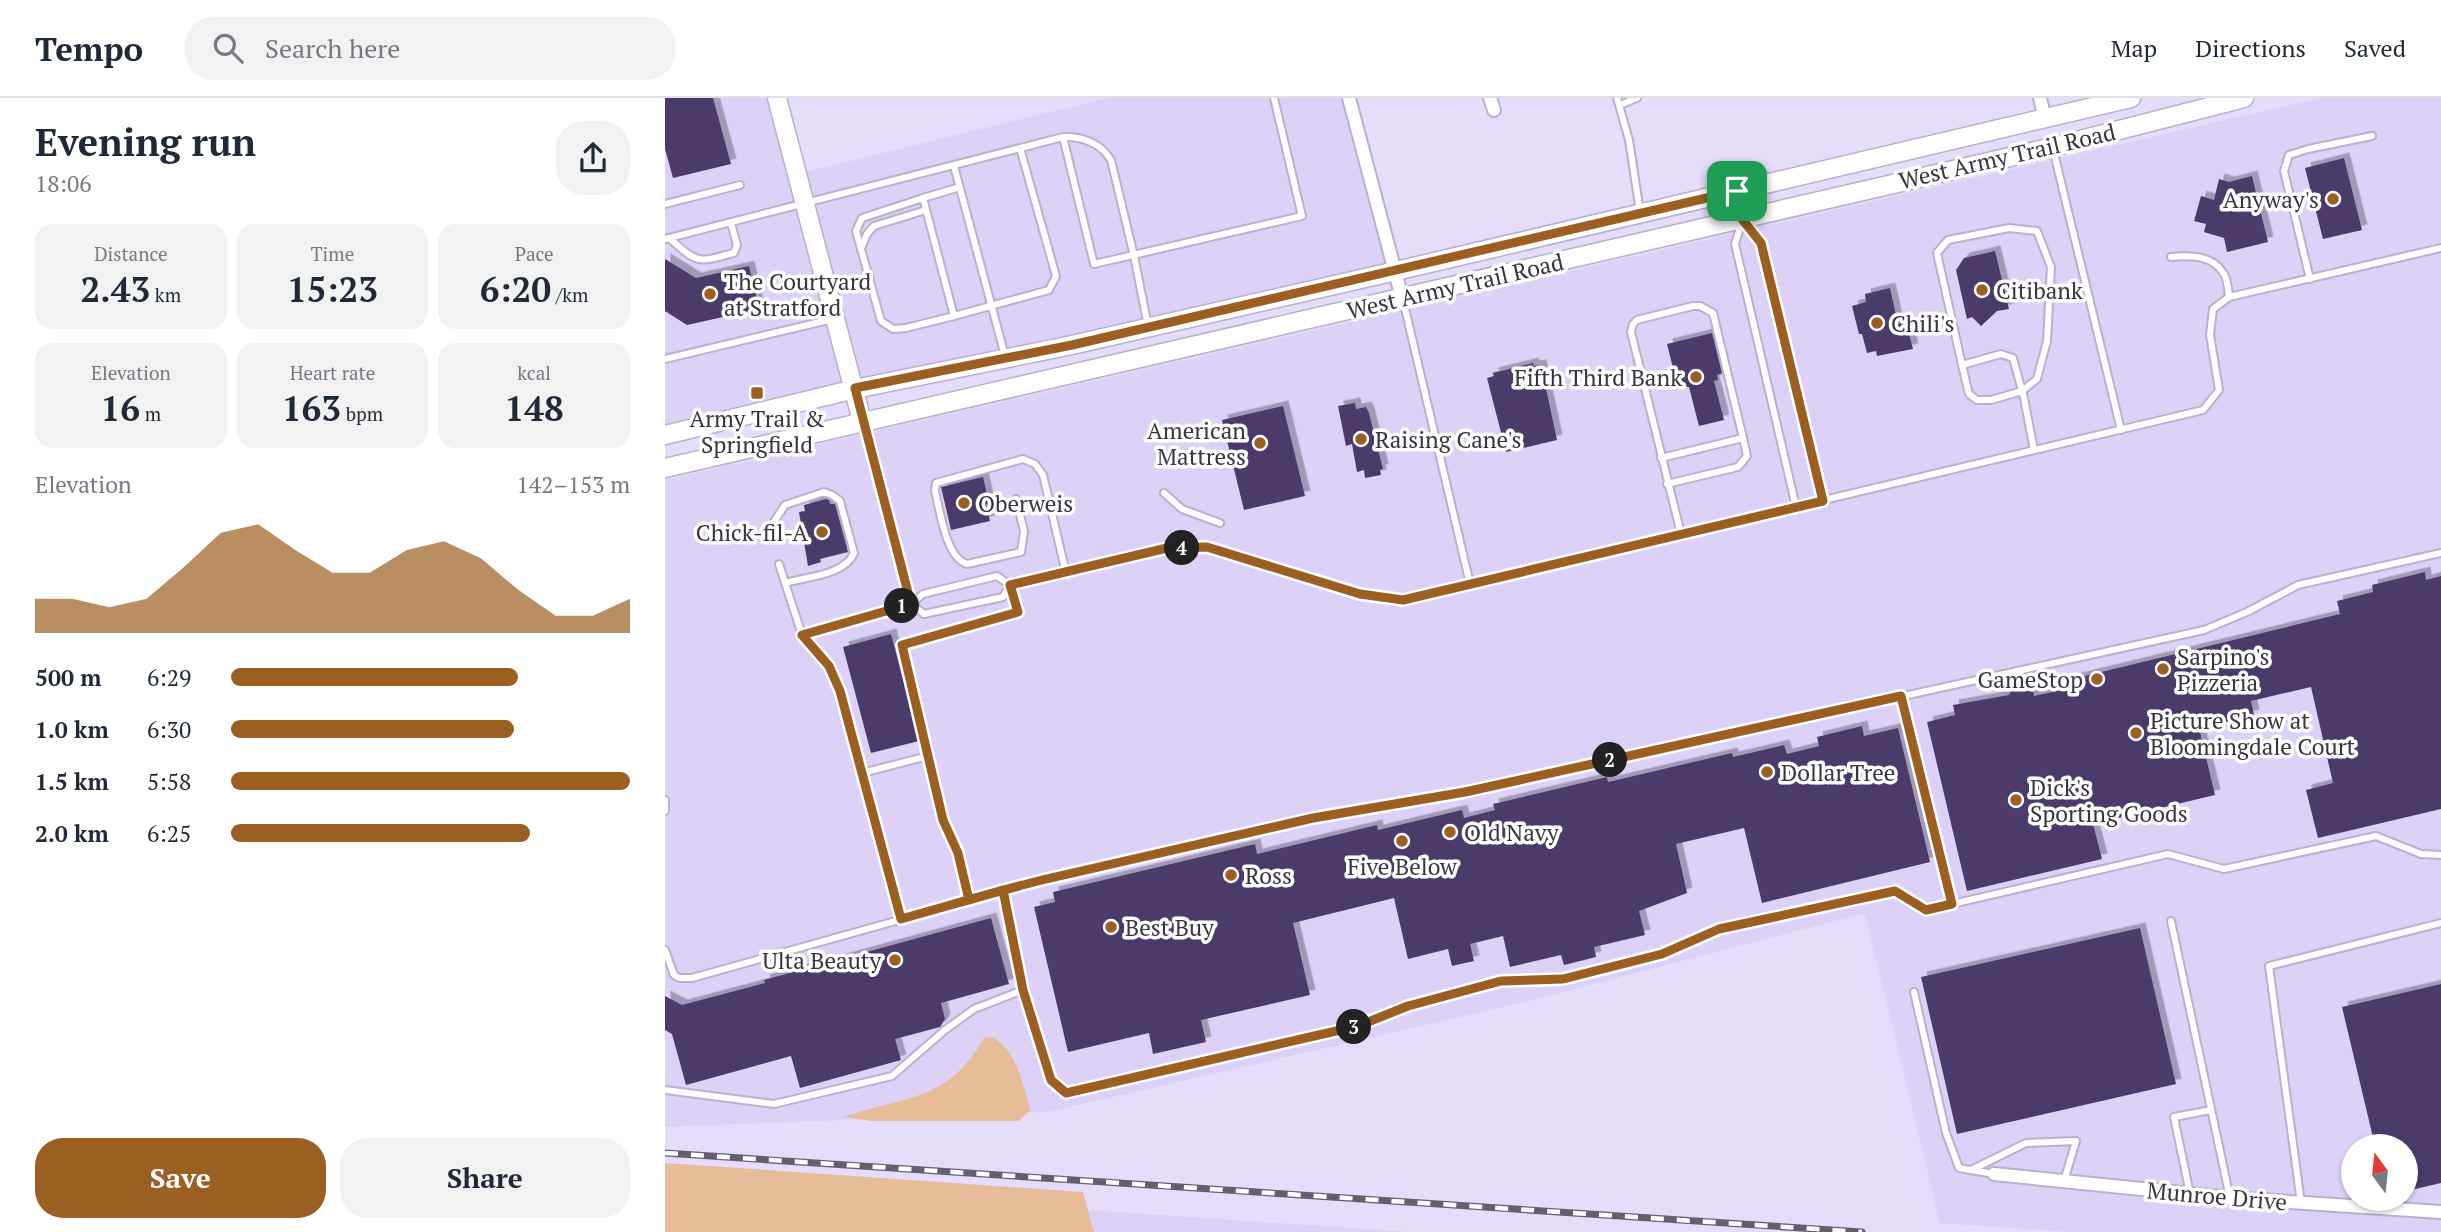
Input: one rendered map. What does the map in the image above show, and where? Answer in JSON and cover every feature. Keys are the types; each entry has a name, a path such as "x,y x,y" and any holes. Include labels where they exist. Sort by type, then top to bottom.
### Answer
{"main road":[{"path":"777,98 862,421"},
{"name":"West Army Trail Road","path":"665,435 855,388 1006,358 1396,271 2131,98"},
{"name":"West Army Trail Road","path":"665,468 2053,147 2244,98"},
{"path":"2053,147 2076,111"},
{"path":"1737,191 1742,219"}],"street":[{"path":"1349,98 1402,298"},
{"path":"2040,98 2045,119"},
{"name":"Munroe Drive","path":"1994,1174 2230,1198 2441,1212"}],"lane":[{"path":"1063,137 1094,264 1302,216 1274,98"},
{"path":"1637,98 1618,101 1629,141 1641,214"},
{"path":"667,239 1063,137 1079,136 1106,152 1111,160 1135,256 1148,327"},
{"path":"2310,279 2284,171 2289,155 2372,136"},
{"path":"2053,147 2121,430"},
{"path":"960,187 862,218 856,231 881,321 893,329 954,316 1049,290 1056,276 1020,149"},
{"path":"954,166 1006,358"},
{"path":"665,204 740,185"},
{"path":"923,198 954,316"},
{"path":"861,248 874,226 926,210"},
{"path":"1742,219 1761,243 1823,501"},
{"path":"1742,219 1735,244 1796,507"},
{"path":"667,239 693,259 702,261 734,253 737,246 731,223"},
{"path":"2009,228 2037,232 2051,267 2047,341 2038,379 2022,391 1991,400 1977,400 1969,394 1962,365 1937,253 1948,240 2009,228"},
{"path":"862,421 911,604 924,614 1003,597 1010,585 1167,548 1207,547 1378,598 1403,600 2203,410 2219,390 2210,335 2213,309 2229,297 2441,248"},
{"path":"2171,257 2191,255 2213,262 2225,275 2229,297"},
{"path":"1402,298 1469,584"},
{"path":"1667,484 1738,467 1747,456 1713,313 1700,306 1637,320 1631,332 1667,484 1681,534"},
{"path":"665,359 835,318"},
{"path":"1962,365 2001,354 2013,358 2034,450"},
{"path":"1661,458 1743,438"},
{"path":"1016,499 1024,531 1021,552 967,564 959,562 951,550 935,491 936,483 1023,459 1035,464 1043,475 1066,573"},
{"path":"769,528 785,505 824,492 840,501 854,553 851,561 834,570 785,583"},
{"path":"1164,493 1182,509 1220,523"},
{"path":"665,950 674,975 679,978 692,978 1003,890 1313,818 1465,792 2204,630 2247,612 2298,584 2441,554"},
{"path":"779,564 802,635 829,666 840,691 901,919"},
{"path":"802,635 911,604 923,594 997,576 1010,585 1018,612 902,645 943,820 958,853 969,900"},
{"path":"1901,696 1952,904"},
{"path":"862,773 928,756"},
{"path":"665,800 665,811"},
{"path":"1003,890 1023,990 1051,1080 1066,1093 1358,1026 1408,1006 1501,981 1563,979 1662,954 1719,929 1895,891 1926,910 2168,854 2224,869 2376,836 2421,854 2441,855"},
{"path":"2171,920 2230,1198"},
{"path":"2301,1203 2269,966 2441,923"},
{"path":"665,1090 774,1104 892,1076 974,1009 1023,990"},
{"path":"1914,992 1947,1133 1959,1168 1994,1174"},
{"path":"2190,1194 2174,1118 2211,1110"},
{"path":"1971,1170 2026,1143 2076,1141 2064,1181"}],"shaded area":[{"path":"665,98 770,98 846,386 665,430"},
{"path":"1108,98 1342,98 1387,266 859,384 801,173"},
{"path":"2321,98 2441,98 2441,1232 2071,1232 1940,1223 1865,913 1525,1002 1048,1112 665,1127 665,480"},
{"path":"992,1037 1008,1051 1022,1080 1030,1111 1018,1121 872,1121 844,1117 923,1094 940,1086 970,1059 984,1038"},
{"path":"665,1163 1083,1192 1094,1232 665,1232"},
{"path":"1088,1210 1408,1232 1094,1232"}],"building":[{"path":"665,98 713,98 731,164 673,178 665,149"},
{"name":"Anyway's","path":"2344,158 2362,230 2323,239 2305,168"},
{"path":"2252,176 2268,242 2227,252 2224,238 2204,232 2206,224 2194,221 2201,196 2214,200 2219,179 2229,182"},
{"name":"Citibank","path":"1995,251 2009,309 1997,311 1981,326 1972,317 1967,319 1956,270 1964,258"},
{"name":"The Courtyard at Stratford","path":"665,259 696,278 749,266 759,309 687,325 665,311"},
{"name":"Chili's","path":"1890,288 1898,324 1906,322 1913,349 1877,356 1876,351 1867,353 1852,306 1866,302 1865,294"},
{"name":"Fifth Third Bank","path":"1712,333 1722,373 1717,375 1718,380 1714,381 1724,420 1699,426 1689,387 1685,382 1677,384 1667,344"},
{"path":"1533,363 1534,366 1541,365 1557,440 1506,452 1487,378 1494,376 1493,373"},
{"name":"Raising Cane's","path":"1355,403 1356,409 1366,407 1369,413 1383,469 1380,470 1381,475 1365,478 1364,470 1357,472 1352,444 1346,446 1338,406"},
{"name":"American Mattress","path":"1283,406 1305,496 1244,510 1222,420"},
{"path":"983,477 990,521 951,530 941,487"},
{"name":"Chick-fil-A","path":"826,499 830,504 835,504 848,552 820,559 821,562 808,566 799,512 805,511 804,505"},
{"path":"2425,572 2426,580 2441,576 2441,809 2318,838 2306,790 2333,783 2311,687 2251,701 2254,715 2199,728 2215,795 2093,824 2102,859 1967,891 1927,722 1955,715 1953,705 2009,695 2011,691 2032,686 2034,696 2061,690 2060,682 2340,614 2337,601 2373,592 2372,585"},
{"path":"891,634 919,741 871,753 843,647"},
{"path":"1862,726 1864,736 1898,728 1930,862 1762,903 1744,828 1676,844 1687,893 1639,911 1645,935 1594,947 1596,957 1564,965 1561,955 1510,967 1503,936 1470,944 1474,961 1452,966 1448,949 1408,959 1394,898 1293,923 1310,995 1201,1020 1206,1042 1153,1054 1149,1033 1068,1052 1034,907 1055,902 1053,892 1255,844 1257,854 1377,825 1378,830 1462,810 1464,818 1495,810 1493,804 1607,777 1608,782 1732,753 1733,757 1784,745 1787,754 1819,746 1817,737"},
{"path":"991,918 1009,984 941,1003 945,1019 940,1027 895,1039 901,1060 800,1088 791,1056 686,1085 672,1034 665,1030 665,996 682,1005"},
{"path":"2140,928 2176,1084 1957,1134 1921,977"},
{"path":"2441,984 2441,1183 2419,1188 2419,1134 2372,1134 2342,1007"}],"railway":[{"path":"665,1153 1862,1232"}],"place":[{"name":"Anyway's","path":"2333,199"},
{"name":"Citibank","path":"1982,290"},
{"name":"The Courtyard at Stratford","path":"710,294"},
{"name":"Chili's","path":"1877,323"},
{"name":"Fifth Third Bank","path":"1696,377"},
{"name":"Army Trail & Springfield","path":"757,393"},
{"name":"Raising Cane's","path":"1361,439"},
{"name":"American Mattress","path":"1260,443"},
{"name":"Oberweis","path":"964,503"},
{"name":"Chick-fil-A","path":"822,532"},
{"name":"Sarpino's Pizzeria","path":"2163,669"},
{"name":"GameStop","path":"2097,679"},
{"name":"Picture Show at Bloomingdale Court","path":"2136,733"},
{"name":"Dollar Tree","path":"1767,772"},
{"name":"Dick's Sporting Goods","path":"2016,800"},
{"name":"Old Navy","path":"1450,832"},
{"name":"Five Below","path":"1402,841"},
{"name":"Ross","path":"1231,875"},
{"name":"Best Buy","path":"1111,927"},
{"name":"Ulta Beauty","path":"895,960"}],"route":[{"path":"1737,191 1072,345 855,388 911,604 802,635 829,666 840,691 901,919 969,900 1003,890 1042,880 1313,818 1465,792 1901,696 1952,904 1926,910 1895,891 1719,929 1662,954 1563,979 1501,981 1408,1006 1358,1026 1066,1093 1051,1080 1023,990 1003,890 969,900 958,853 943,820 902,645 1018,612 1010,585 1167,548 1207,547 1360,594 1403,600 1823,501 1761,243 1742,219 1737,191"}]}
